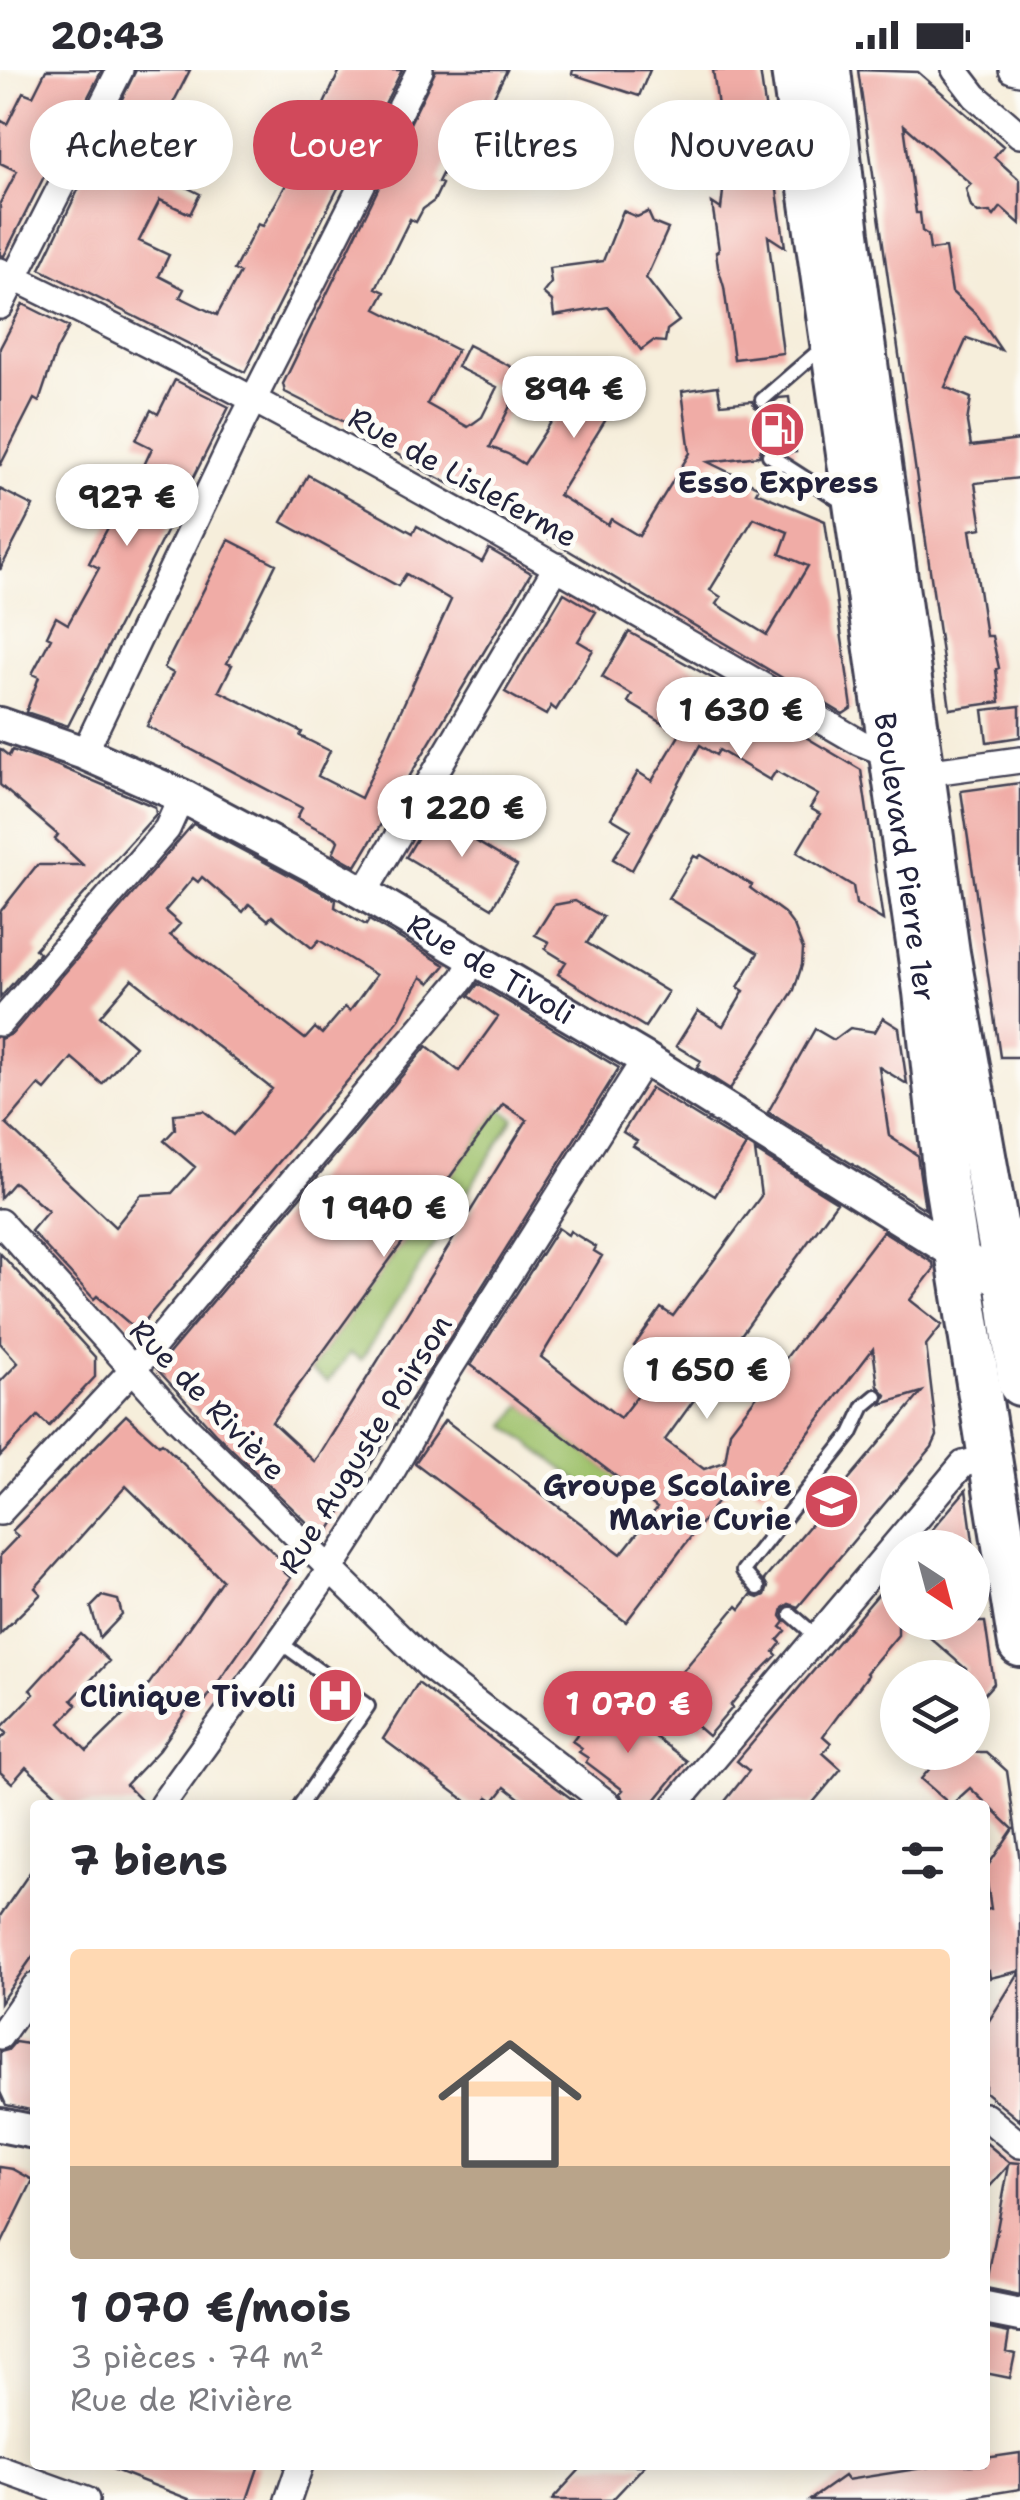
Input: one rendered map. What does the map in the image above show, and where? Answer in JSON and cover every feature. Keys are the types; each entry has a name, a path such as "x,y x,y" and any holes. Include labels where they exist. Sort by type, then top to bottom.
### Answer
{"main road":[{"name":"Boulevard Pierre 1er","path":"793,70 925,992 945,1176 1020,1645"},
{"name":"Boulevard Pierre 1er","path":"829,70 848,234 948,953 1013,1289 1020,1384"}],"street":[{"path":"0,306 7,275 120,70"},
{"path":"84,753 254,399 420,70"},
{"path":"955,70 975,96 1020,136"},
{"path":"1012,70 1020,72"},
{"name":"Rue de Lisleferme","path":"7,275 254,399 557,566 859,742 874,748 889,746"},
{"path":"364,894 557,566"},
{"name":"Rue de Tivoli","path":"0,724 84,753 182,796 364,894 644,1059 1013,1289"},
{"path":"925,773 1020,760"},
{"path":"0,1022 167,829 182,796"},
{"path":"0,1512 133,1370 463,978 474,958"},
{"name":"Rue Auguste Poirson","path":"166,1800 376,1497 411,1441 434,1393 644,1059"},
{"name":"Rue de Rivière","path":"0,1222 133,1370 328,1570 431,1668 603,1800"},
{"path":"968,1310 1013,1289"},
{"path":"679,1800 963,1464 990,1457"},
{"path":"0,2036 30,1993"},
{"path":"990,2120 1020,2145"},
{"path":"0,2125 30,2131"},
{"path":"990,2309 1020,2315"},
{"path":"0,2469 86,2500"},
{"path":"288,2500 298,2470"}],"lane":[{"path":"762,400 832,340"},
{"path":"769,455 856,512"},
{"path":"758,1588 743,1571 851,1434 864,1406 876,1396"},
{"path":"791,1614 817,1637"},
{"path":"278,1641 368,1706 303,1800"}],"green space":[{"path":"500,1108 514,1118 361,1360 350,1353 328,1382 310,1370"},
{"path":"522,1404 621,1480 608,1498 593,1492 506,1426"}],"building":[{"path":"46,70 102,70 86,100 30,100 30,190 37,190 4,256 0,255 0,203 17,171 0,163 0,120 7,124 23,92 33,96"},
{"path":"136,70 190,70 175,100 122,100"},
{"path":"340,70 402,70 387,100 326,100"},
{"path":"436,70 507,70 492,100 438,100 439,190 416,222 410,219 376,288 385,292 376,309 457,350 427,404 468,427 482,417 497,387 457,367 468,345 608,416 559,495 608,525 611,519 639,536 690,453 682,391 718,386 721,404 752,401 763,410 779,398 789,397 796,452 784,453 768,445 759,456 708,462 759,487 756,492 825,521 852,708 843,714 509,515 423,470 379,443 380,440 285,392 283,384 378,190 418,190 418,107","holes":["515,396 555,416 524,464 490,447","754,518 788,532 780,554 808,566 767,635 716,604 721,597 710,590"]},
{"path":"573,70 650,70 639,96 572,74"},
{"path":"713,70 760,70 764,100 717,100"},
{"path":"858,70 918,72 1003,146 994,157 1020,180 1020,224 1001,207 994,216 990,212 978,213 971,207 966,189 971,184 904,125 916,213 920,213 930,250 945,248 952,292 977,315 1001,350 967,338 945,387 971,398 967,422 971,446 1020,440 1020,478 975,483 982,528 970,530 986,636 992,636 999,668 996,669 1000,702 950,709"},
{"path":"78,190 192,190 200,194 190,214 160,200 139,241 169,255 159,276 184,289 180,297 217,315 240,273 234,270 258,224 263,226 283,190 337,190 245,372 40,269"},
{"path":"723,190 777,190 785,247 768,236 783,353 734,359 712,203 721,209"},
{"path":"623,211 637,217 648,212 653,223 668,229 646,278 679,321 667,330 665,342 653,341 641,350 608,307 554,316 552,301 543,293 551,283 549,268 603,261"},
{"path":"23,304 69,327 56,351 39,402 34,399 0,466 0,348"},
{"path":"175,380 229,407 68,726 26,712 39,677 32,674 51,638 47,636 56,617 68,624 99,568 89,563 152,448 136,440 151,410 158,414"},
{"path":"308,475 413,533 417,526 482,562 489,549 531,573 356,866 333,853 336,838 297,818 302,808 147,726 173,673 164,668 229,540 276,564 227,663 232,665 219,691 302,732 300,736 330,751 318,776 361,798 451,600 406,574 398,586 282,522"},
{"path":"0,489 33,506 0,570"},
{"path":"564,593 596,612 578,641 593,650 556,710 551,706 546,715 505,692"},
{"path":"629,632 811,733 804,736 861,770 883,920 856,904 853,886 797,852 820,814 810,808 818,795 776,771 770,780 719,750 716,755 700,745 632,870 613,859 631,830 611,818 638,772 652,781 680,734 628,702 632,695 602,677"},
{"path":"1020,706 1020,737 987,742 983,710"},
{"path":"0,749 9,756 12,750 56,765 155,807 156,814 35,949 39,953 0,998 0,912 37,865 83,865 55,839 58,835 0,785"},
{"path":"1020,783 1020,1057 1000,1057 961,791"},
{"path":"431,815 449,826 454,817 479,832 474,840 517,866 492,908 406,857"},
{"path":"193,824 336,900 335,907 366,925 369,920 445,965 430,983 421,977 398,1021 137,1330 97,1296 94,1299 31,1231 48,1211 14,1182 0,1198 0,1039 12,1034","holes":["202,877 243,912 249,904 268,920 272,916 312,948 319,940 376,975 350,1011 345,1007 322,1034 315,1028 305,1039 170,935 180,924 165,911 193,878 198,882","132,979 272,1089 233,1135 204,1111 174,1114 175,1129 164,1141 195,1167 172,1193 141,1195 115,1227 6,1124 39,1085 45,1090 72,1058 102,1084 135,1046 100,1016"]},
{"path":"701,855 752,885 750,888 784,913 803,949 794,990 730,1089 697,1068 701,1061 676,1046 698,1011 723,1026 744,991 738,987 758,953 668,898 694,856"},
{"path":"575,901 603,917 587,943 668,992 645,1027 558,974 566,962 545,949 549,942 535,935 554,905"},
{"path":"478,984 619,1068 324,1539 216,1434 156,1368 169,1358 427,1046 459,1071 498,1017 469,996","holes":["503,1104 527,1120 315,1462 272,1422"]},
{"path":"883,1018 899,1028 907,1084 879,1067 889,1136 917,1155 925,1209 768,1112 815,1029 834,1040 850,1028 875,1032"},
{"path":"651,1088 746,1146 715,1196 633,1146 637,1141 623,1132"},
{"path":"755,1151 837,1202 665,1440 704,1469 725,1462 730,1431 883,1231 933,1263 934,1269 910,1300 942,1325 926,1345 937,1436 932,1447 798,1607 789,1604 783,1608 781,1616 785,1622 781,1627 786,1631 778,1640 781,1643 774,1652 777,1655 742,1691 708,1736 662,1696 737,1606 740,1609 751,1595 765,1595 768,1587 764,1580 922,1392 882,1404 886,1395 878,1386 873,1349 762,1494 738,1475 626,1622 415,1463 445,1420 621,1554 657,1508 471,1365 558,1228 568,1235 570,1231 596,1247 594,1251 602,1256 541,1357 620,1418 661,1365 634,1346 661,1308 673,1316 761,1196"},
{"path":"0,1253 95,1357 95,1377 49,1426 38,1416 0,1456 0,1382 18,1363 0,1343"},
{"path":"126,1415 159,1445 162,1443 287,1566 283,1571 291,1578 205,1701 197,1695 160,1749 126,1785 141,1800 62,1800 26,1767 12,1783 0,1772 0,1740 7,1733 1,1728 34,1694 30,1690 81,1634 109,1661 72,1700 77,1705 60,1723 87,1751 135,1704 222,1580 126,1486 35,1588 41,1594 0,1634 0,1555 18,1536 12,1531"},
{"path":"966,1490 972,1530 932,1530"},
{"path":"880,1592 880,1640 894,1640 823,1736 831,1743 823,1753 841,1769 815,1800 726,1800 749,1771 737,1761"},
{"path":"102,1596 118,1600 122,1615 100,1638 91,1607"},
{"path":"933,1640 988,1640 994,1683 990,1688 990,1660 956,1660"},
{"path":"418,1683 573,1800 522,1800 505,1787 495,1800 464,1800 383,1739"},
{"path":"601,1703 611,1710 614,1706 687,1761 655,1800 623,1800 623,1790 586,1762 588,1758 579,1752 582,1748 572,1741"},
{"path":"990,1756 1007,1771 1020,1861 1020,1971 990,1978 990,1863 1013,1829 990,1807 990,1800 983,1800 970,1788 957,1800 945,1800 921,1779 929,1770 990,1770"},
{"path":"30,1872 30,1960 0,2003 0,1916"},
{"path":"1020,1971 1020,2121 990,2096 990,2019"},
{"path":"15,2042 30,2044 30,2110 6,2105 0,2092 0,2052"},
{"path":"990,2146 1009,2162 1020,2163 1020,2295 990,2289 990,2267 1009,2165 990,2186"},
{"path":"0,2167 30,2178 30,2186 0,2247"},
{"path":"990,2329 1009,2333 1006,2352 1015,2354 1010,2378 990,2374"},
{"path":"1020,2453 1020,2489 953,2500 810,2500 844,2476 847,2480 910,2470 990,2470 990,2457"},
{"path":"115,2470 257,2470 247,2500 191,2500"},
{"path":"579,2470 640,2470 612,2500 552,2500"}],"place":[{"name":"Esso Express","path":"778,429"},
{"name":"Groupe Scolaire Marie Curie","path":"831,1502"},
{"name":"Clinique Tivoli","path":"335,1696"}]}
